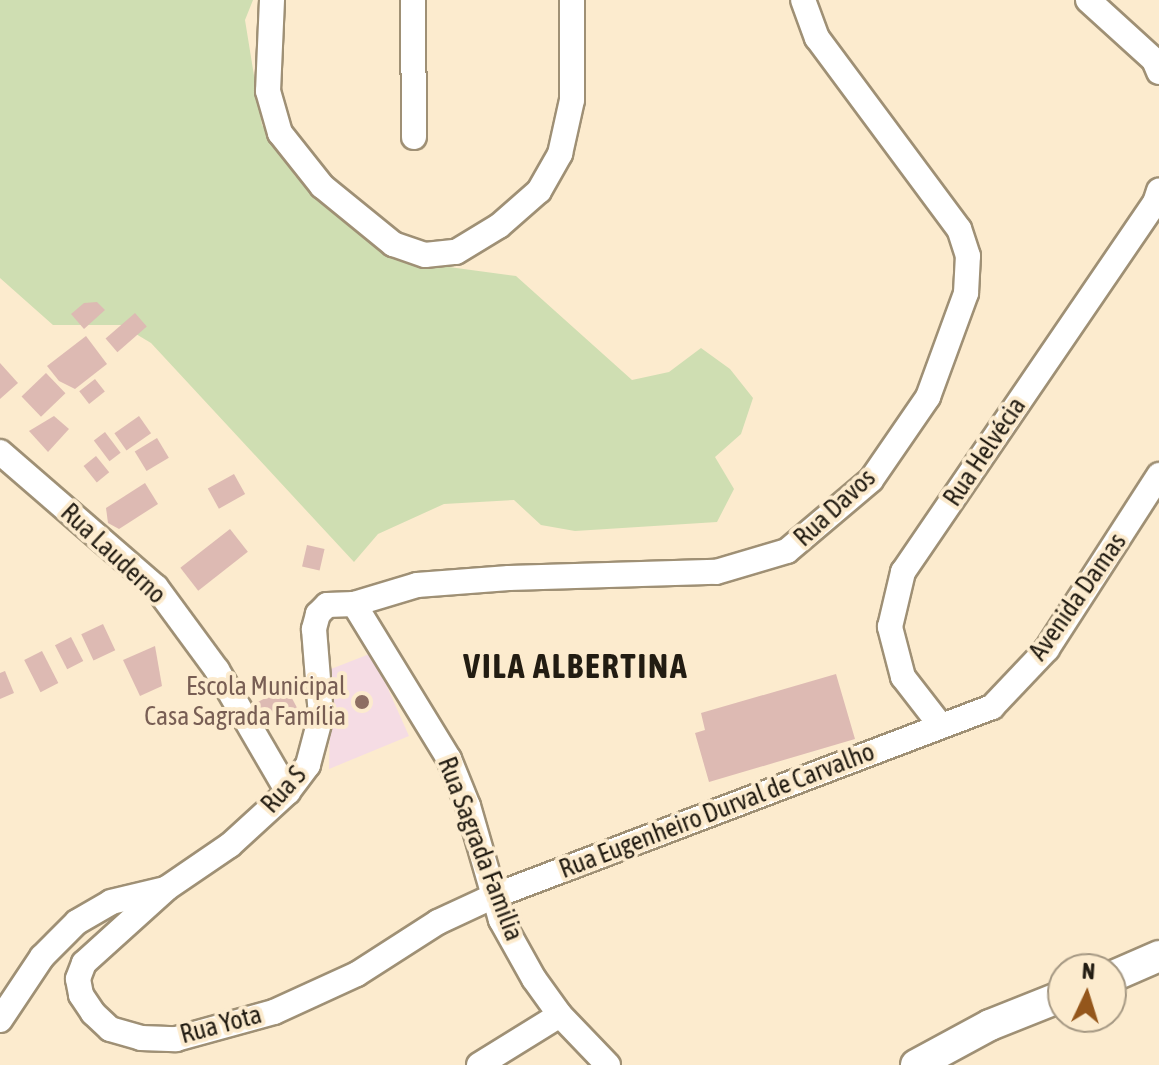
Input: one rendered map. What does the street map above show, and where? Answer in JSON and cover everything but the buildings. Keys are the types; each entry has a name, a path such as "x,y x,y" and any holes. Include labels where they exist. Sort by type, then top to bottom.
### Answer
{"street":[{"path":"272,0 268,91 280,133 322,186 393,244 425,255 456,252 499,226 539,191 546,179 560,154 572,100 572,0"},
{"path":"413,0 414,137"},
{"name":"Rua Davos","path":"354,604 432,584 509,578 716,572 787,551 871,480 928,397 966,293 968,256 959,229 817,38 803,0"},
{"path":"1088,0 1154,60 1159,72"},
{"name":"Rua Helvécia","path":"941,726 903,677 890,627 903,572 1155,203 1159,191"},
{"name":"Rua Lauderno","path":"0,452 156,587 217,670 288,792"},
{"name":"Avenida Damas","path":"941,726 992,707 1047,649 1159,475"},
{"name":"Rua S","path":"167,888 230,845 288,792 308,765 321,716 314,629 318,614 327,605 354,604"},
{"name":"Rua Sagrada Familia","path":"354,604 449,759 468,806 501,920 527,968 560,1015 608,1065"},
{"name":"Rua Eugenheiro Durval de Carvalho","path":"494,896 941,726"},
{"path":"0,1020 42,957 77,922 111,902 167,888"},
{"name":"Rua Yota","path":"167,888 84,963 78,979 81,995 93,1013 110,1029 141,1038 176,1039 274,1012 357,974 438,922 494,896"},
{"path":"1127,970 1159,956"},
{"path":"1127,974 1159,975"},
{"path":"916,1065 990,1025 1047,1002"},
{"path":"479,1065 560,1015"}],"shaded area":[{"name":"Escola Municipal Casa Sagrada Família","path":"372,653 409,736 329,769 331,669"}],"green space":[{"path":"0,0 253,0 245,20 262,125 295,176 352,229 397,260 516,276 632,380 669,372 701,348 730,369 753,398 741,434 715,457 734,489 717,522 575,531 541,525 514,500 444,504 378,534 354,562 151,343 121,325 53,325 0,278"}],"place":[{"name":"Escola Municipal Casa Sagrada Família","path":"362,702"}],"district":[{"name":"VILA ALBERTINA","path":"576,666"}]}
